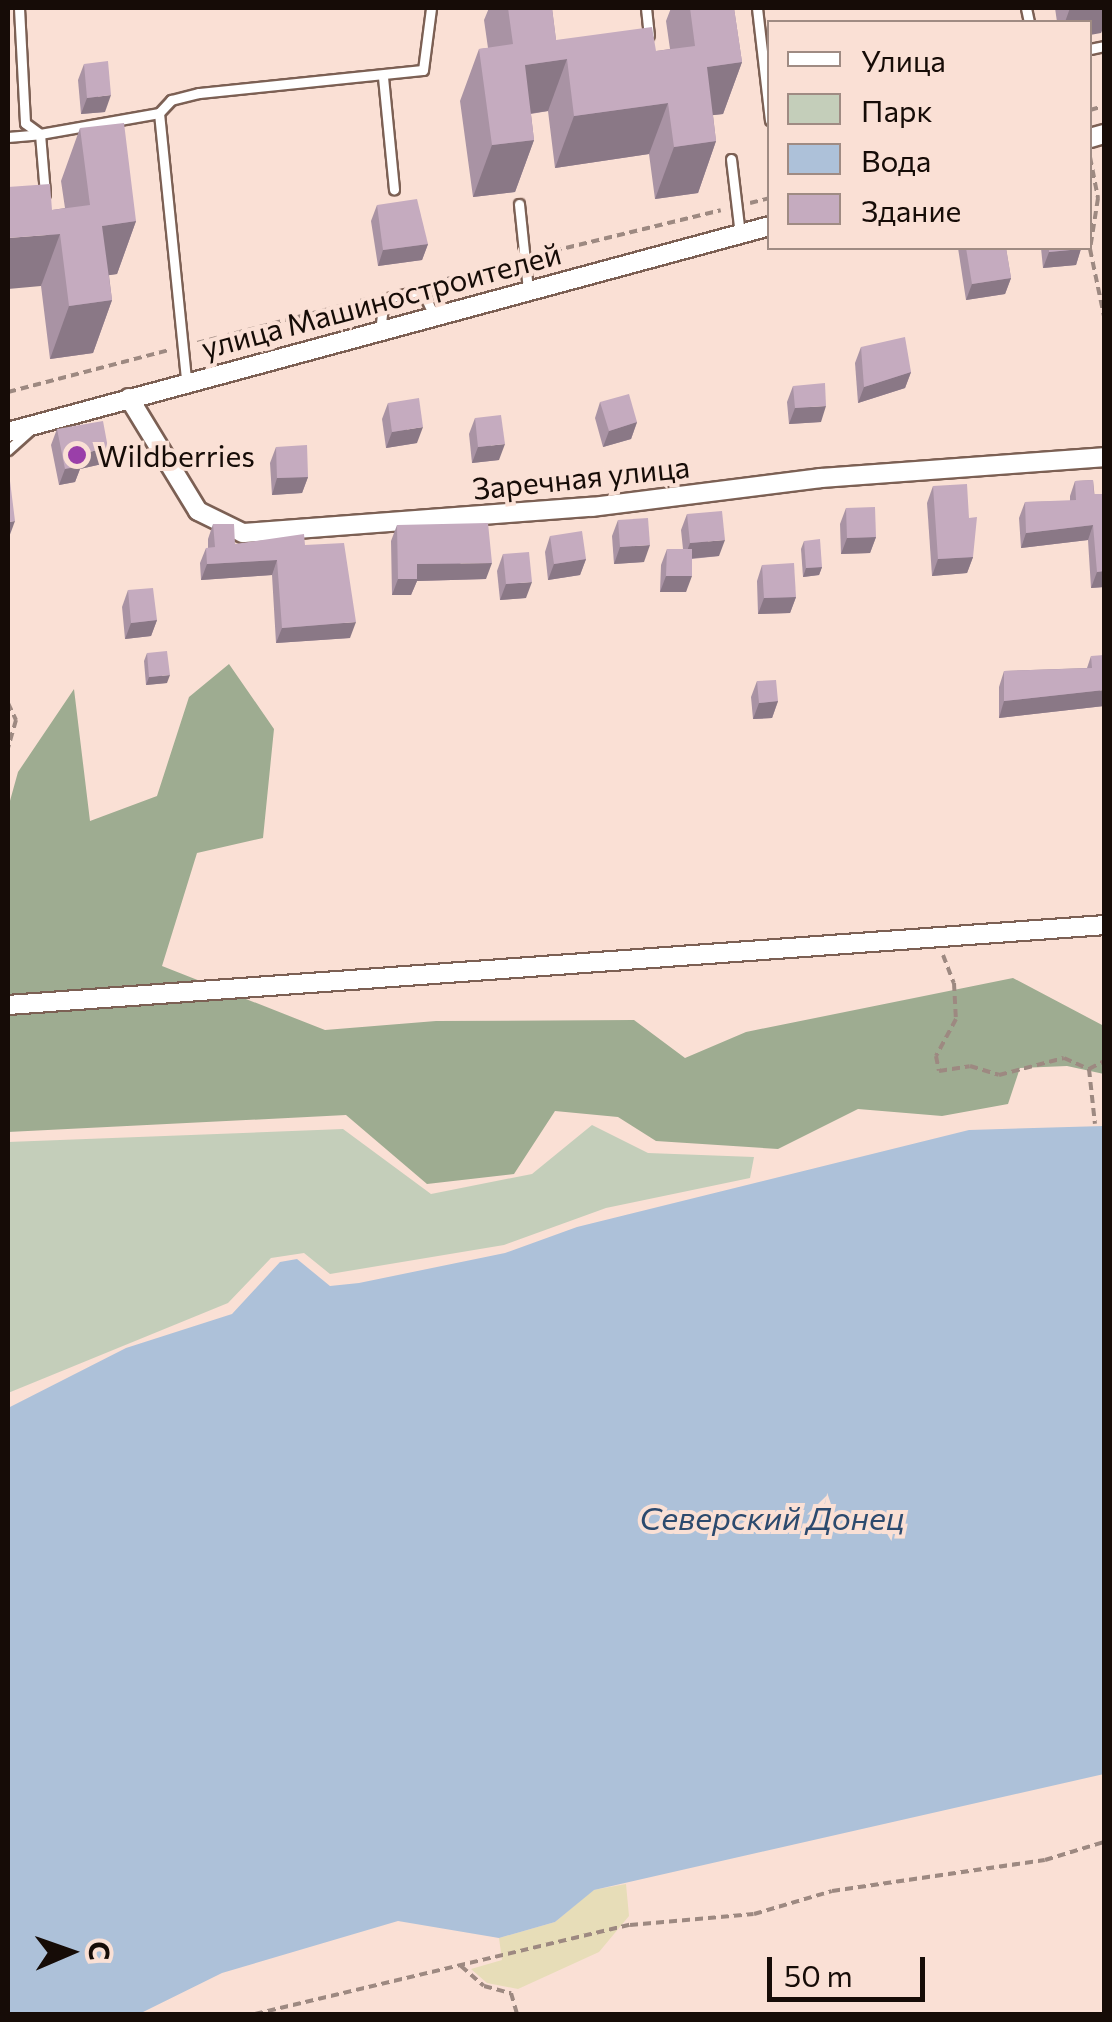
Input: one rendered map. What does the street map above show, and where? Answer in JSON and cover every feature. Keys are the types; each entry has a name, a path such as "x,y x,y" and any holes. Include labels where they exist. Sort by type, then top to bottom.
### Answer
{"street":[{"name":"улица Машиностроителей","path":"8,432 186,380 767,227"},
{"name":"Заречная улица","path":"129,398 198,511 243,533 592,507 820,478 1104,457"},
{"path":"8,1005 889,935 939,937 1104,924"}],"lane":[{"path":"19,8 24,123 40,134"},
{"path":"8,137 159,113 171,100 198,94 423,70 431,8"},
{"path":"646,8 651,51"},
{"path":"757,8 767,94"},
{"path":"383,77 394,190"},
{"path":"159,113 186,380"},
{"path":"40,134 46,208"},
{"path":"730,159 740,234"},
{"path":"518,204 528,290"},
{"path":"380,330 384,299 422,290 434,316"},
{"path":"8,450 36,424"}],"path":[{"path":"1092,167 1098,198 1092,236"},
{"path":"430,283 767,199"},
{"path":"1090,250 1104,316"},
{"path":"8,392 373,298"},
{"path":"8,703 16,720 8,748"},
{"path":"939,937 954,983 956,1020 936,1056 939,1072 970,1066 999,1075 1064,1058 1089,1068 1104,1062"},
{"path":"1089,1068 1095,1124"},
{"path":"256,2014 630,1925 678,1926 754,1914 832,1891 1045,1860 1104,1842"},
{"path":"460,1965 484,1986 510,1992 517,2014"}],"green space":[{"path":"229,664 274,729 263,838 197,853 162,966 325,1030 436,1021 634,1020 685,1058 746,1032 1013,978 1104,1026 1104,1074 1067,1066 1020,1068 1008,1104 942,1116 858,1109 778,1149 656,1141 618,1117 555,1111 514,1174 427,1184 346,1115 8,1132 8,808 18,772 74,689 90,821 157,796 189,697"},
{"path":"592,1125 648,1153 754,1157 750,1178 606,1208 504,1245 330,1274 304,1253 271,1258 228,1303 8,1393 8,1142 343,1129 431,1194 532,1174"}],"sand":[{"path":"626,1884 629,1916 599,1952 518,1989 487,1983 471,1969 502,1960 499,1938 555,1922 593,1890"}],"water":[{"name":"Северский Донец","path":"1104,1126 1104,1774 594,1890 555,1922 499,1938 398,1921 222,1973 139,2014 8,2014 8,1408 126,1348 232,1314 280,1262 297,1259 330,1286 359,1283 505,1253 577,1227 969,1130"}],"building":[{"path":"508,8 552,8 556,40 652,27 656,51 695,46 690,8 734,8 742,62 707,67 716,141 674,147 668,103 574,116 567,59 525,65 534,140 492,145 479,49 513,44"},
{"path":"108,61 111,95 87,98 84,64"},
{"path":"124,123 136,221 102,226 112,300 69,306 60,234 8,238 8,187 50,184 52,210 90,205 80,128"},
{"path":"417,199 428,244 383,250 377,205"},
{"path":"966,250 1006,250 1011,278 972,284"},
{"path":"905,337 911,372 864,387 861,347"},
{"path":"825,383 826,406 795,408 793,386"},
{"path":"629,394 637,422 609,431 600,402"},
{"path":"419,398 423,427 392,432 388,403"},
{"path":"501,415 505,444 478,447 475,418"},
{"path":"103,421 108,448 79,454 81,466 65,469 57,429"},
{"path":"307,445 308,477 277,478 276,447"},
{"path":"8,473 15,521 8,522"},
{"path":"1093,480 1094,494 1104,494 1104,571 1097,572 1093,525 1026,533 1025,502 1076,500 1075,481"},
{"path":"967,484 969,518 977,517 973,557 938,559 933,486"},
{"path":"875,507 876,537 847,538 846,508"},
{"path":"722,511 725,540 690,543 687,514"},
{"path":"648,518 650,545 620,547 618,520"},
{"path":"488,523 492,563 417,564 417,579 398,579 397,525"},
{"path":"213,524 234,524 235,544 304,534 305,545 344,543 356,622 282,628 277,560 207,564 206,548 215,547"},
{"path":"582,531 586,559 554,564 550,536"},
{"path":"820,539 822,567 806,568 804,541"},
{"path":"667,549 692,549 692,576 666,576"},
{"path":"529,552 532,582 506,584 503,554"},
{"path":"794,563 796,597 764,598 762,565"},
{"path":"153,588 157,620 131,623 128,590"},
{"path":"167,651 170,675 149,677 147,653"},
{"path":"1104,655 1104,690 1004,701 1004,671 1092,668 1091,656"},
{"path":"776,680 778,701 759,703 757,681"}],"place":[{"name":"Wildberries","path":"77,455"}]}
